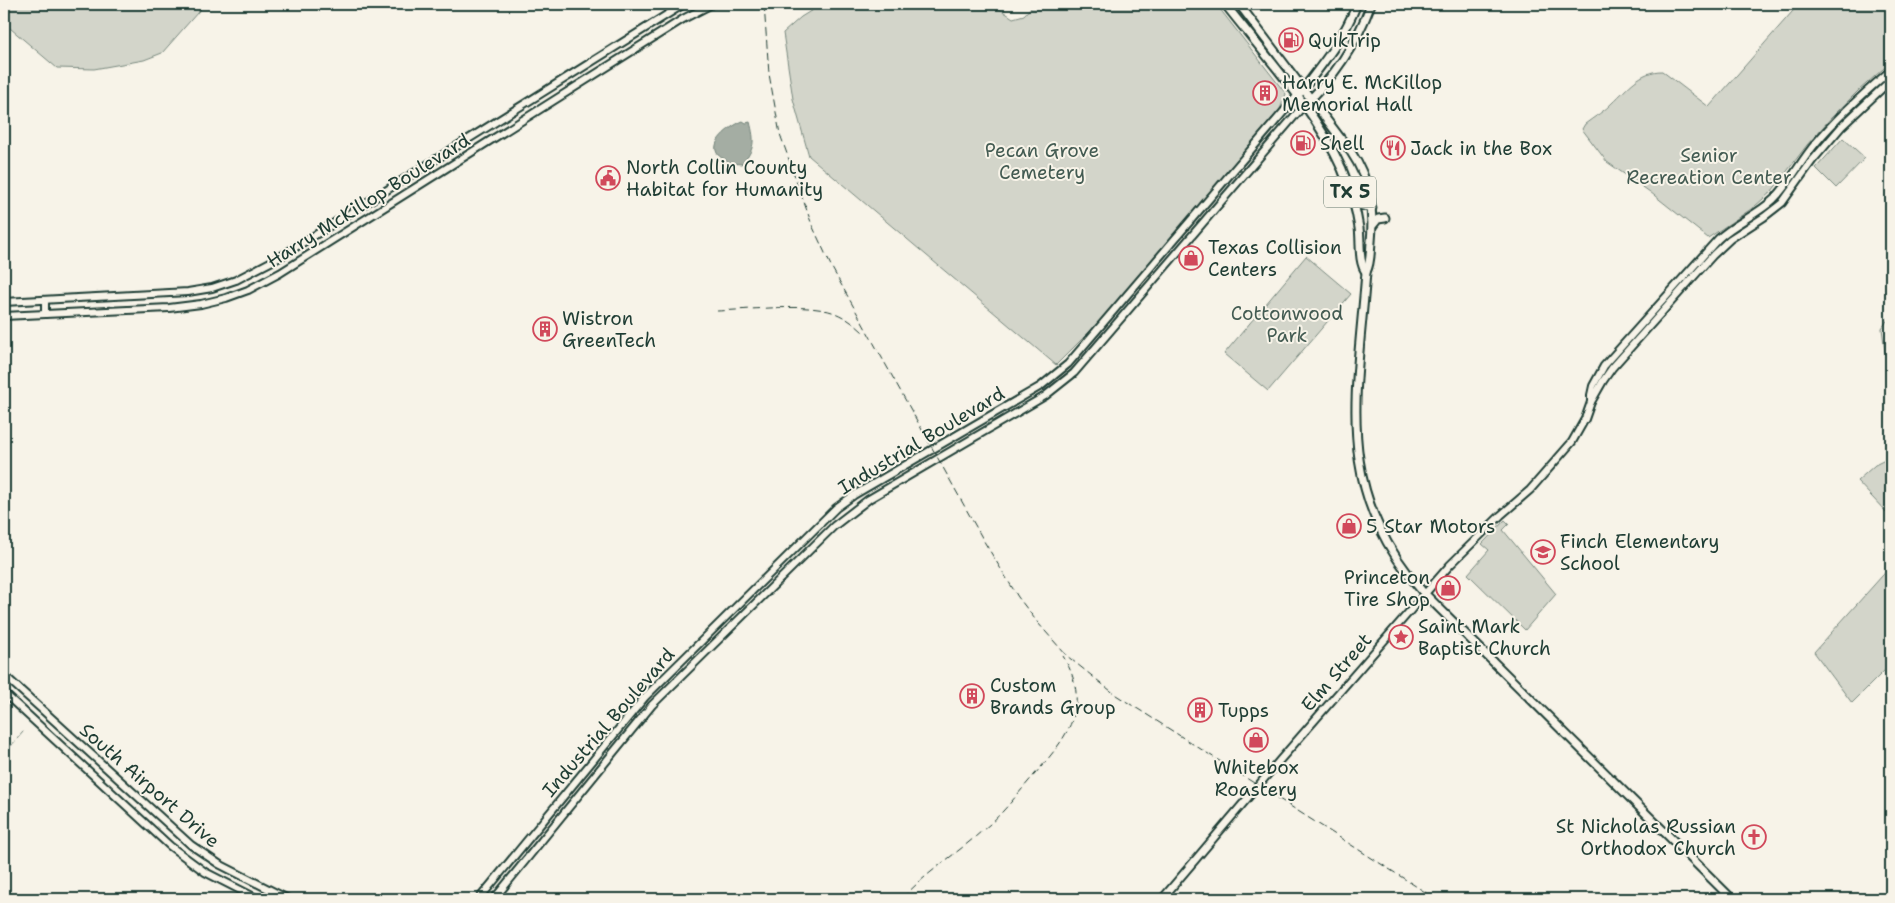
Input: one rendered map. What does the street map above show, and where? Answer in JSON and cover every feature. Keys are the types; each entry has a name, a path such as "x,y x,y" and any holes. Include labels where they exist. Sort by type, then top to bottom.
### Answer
{"main road":[{"name":"Harry McKillop Boulevard","path":"4,302 159,295 212,288 236,280 260,269 684,4"},
{"name":"Harry McKillop Boulevard","path":"4,316 169,308 216,301 248,290 269,279 683,19 712,4"},
{"name":"TX 5","path":"1225,4 1304,105 1336,157 1354,205 1360,236 1362,267 1366,272"},
{"name":"TX 5","path":"1239,4 1351,152 1363,173 1369,192 1372,208 1372,228 1369,266 1366,272 1356,416 1356,442 1368,503 1381,533 1403,568 1425,594 1732,899"},
{"path":"1297,96 1336,46 1357,4"},
{"path":"1304,105 1335,70 1350,48 1371,4"},
{"path":"1251,36 1259,30"},
{"path":"1272,62 1278,56"},
{"path":"1591,402 1594,386 1604,366 1654,309 1718,239 1774,198 1835,121 1891,70"},
{"path":"1591,402 1602,380 1712,255 1730,239 1782,203 1812,161 1833,137 1865,103 1891,80"},
{"name":"Industrial Boulevard","path":"479,899 657,684 836,508 854,494 1041,386 1062,370 1297,96"},
{"name":"Industrial Boulevard","path":"494,899 666,690 834,526 869,499 1046,396 1070,378 1304,105"},
{"path":"1336,157 1339,150 1345,150 1357,168 1363,173"},
{"path":"1340,166 1350,180 1358,204 1372,208"},
{"path":"1199,211 1208,218"},
{"path":"346,216 352,226"},
{"path":"1372,228 1378,219 1385,218"},
{"path":"1178,236 1186,243"},
{"path":"1141,278 1149,285"},
{"path":"212,288 216,301"},
{"path":"1132,289 1140,296"},
{"path":"45,300 45,314"},
{"name":"Elm Street","path":"1162,899 1280,760 1455,560 1500,514 1530,490 1564,452 1582,427 1591,402"},
{"path":"964,444 966,434 984,423 990,415 998,423"},
{"name":"South Airport Drive","path":"4,675 191,845 213,861 288,899"},
{"name":"South Airport Drive","path":"4,693 170,846 205,872 258,899"},
{"path":"119,799 129,789"},
{"path":"558,803 566,810"}],"green space":[{"path":"4,4 205,4 162,53 144,60 94,69 57,68 4,23"},
{"name":"Pecan Grove Cemetery","path":"822,4 992,4 1013,18 1024,15 1034,4 1216,4 1286,94 1280,109 1096,325 1056,365 809,156 793,99 783,33 801,17"},
{"name":"Senior Recreation Center","path":"1799,4 1891,4 1891,62 1831,118 1807,145 1772,191 1754,207 1708,238 1650,192 1607,162 1582,129 1585,124 1607,108 1635,81 1654,72 1662,71 1709,107"},
{"path":"1843,138 1865,158 1836,188 1816,168"},
{"name":"Cottonwood Park","path":"1306,256 1351,294 1268,391 1224,354"},
{"path":"1891,457 1891,506 1886,512 1857,481 1875,465"},
{"path":"1505,520 1509,524 1503,530 1556,594 1525,630 1468,574 1489,550 1482,544"},
{"path":"1891,566 1891,664 1852,703 1814,652"}],"shaded area":[{"path":"743,121 746,123 750,122 753,134 752,149 742,164 728,163 717,153 717,143 729,129"}],"waterway":[{"path":"1891,185 1889,196 1891,206"},
{"path":"1885,352 1882,328 1891,315"},
{"path":"1886,358 1891,403"},
{"path":"1891,422 1889,442 1891,450"},
{"path":"4,754 23,732"}],"railway":[{"path":"764,4 769,74 780,134 812,225 832,268 985,543 1018,597 1067,656 1116,695 1436,899"},
{"path":"717,311 792,307 821,309 841,316 853,323 864,333"},
{"path":"902,899 997,817 1047,760 1066,734 1076,706 1076,690 1072,674 1063,656"}],"place":[{"name":"QuikTrip","path":"1291,40"},
{"name":"Harry E. McKillop Memorial Hall","path":"1265,93"},
{"name":"Shell","path":"1303,143"},
{"name":"Jack in the Box","path":"1393,148"},
{"name":"North Collin County Habitat for Humanity","path":"608,178"},
{"name":"Texas Collision Centers","path":"1191,258"},
{"name":"Wistron GreenTech","path":"545,329"},
{"name":"5 Star Motors","path":"1349,526"},
{"name":"Finch Elementary School","path":"1543,552"},
{"name":"Princeton Tire Shop","path":"1448,588"},
{"name":"Saint Mark Baptist Church","path":"1401,637"},
{"name":"Custom Brands Group","path":"972,696"},
{"name":"Tupps","path":"1200,710"},
{"name":"Whitebox Roastery","path":"1256,740"},
{"name":"St Nicholas Russian Orthodox Church","path":"1754,837"}]}
